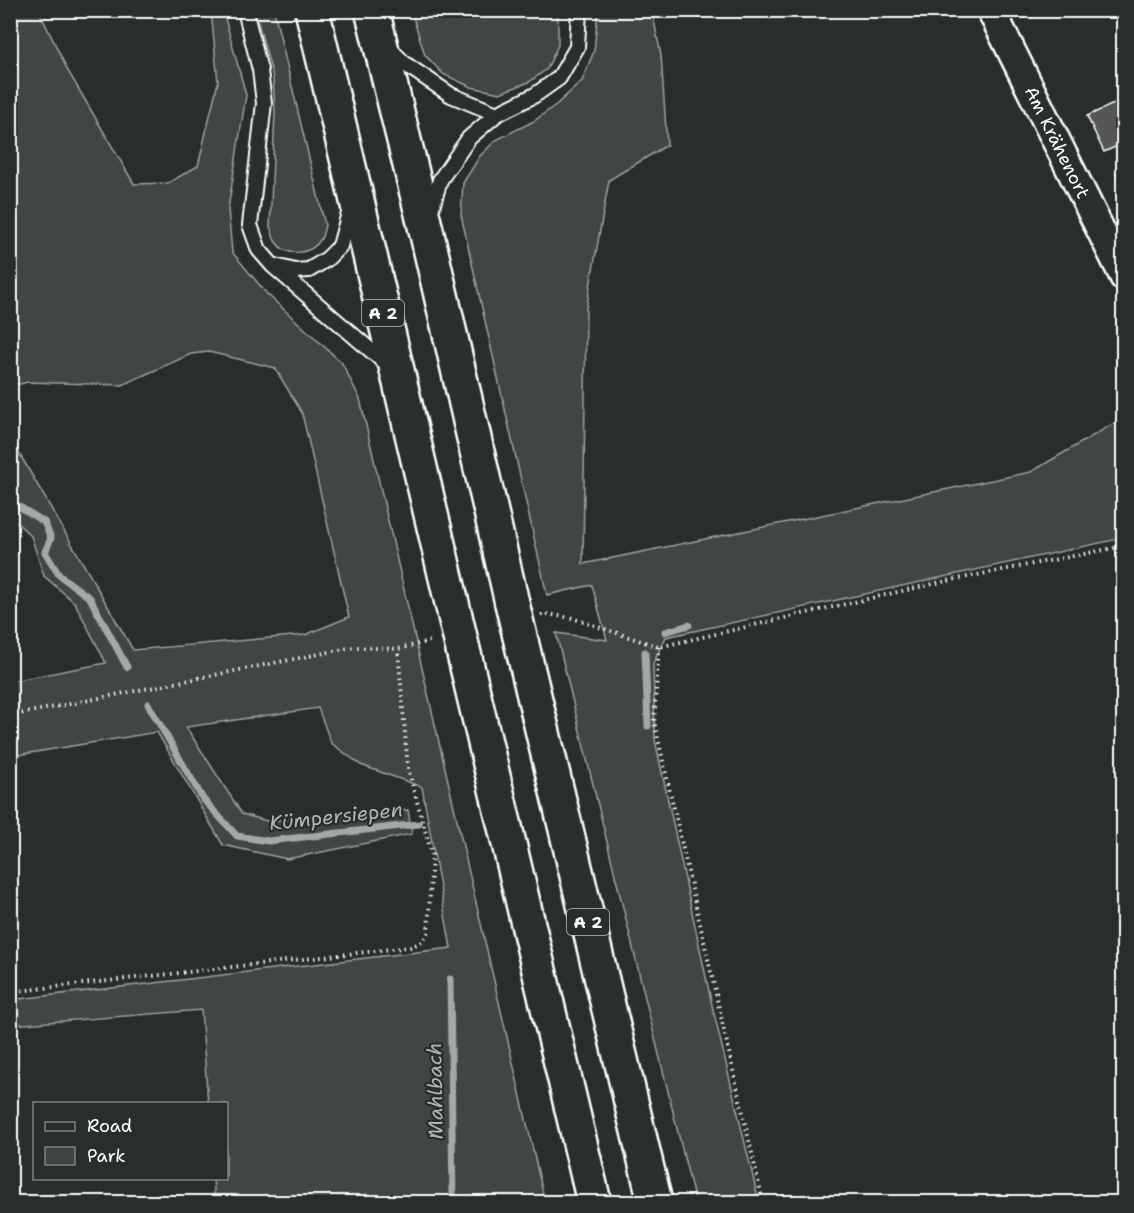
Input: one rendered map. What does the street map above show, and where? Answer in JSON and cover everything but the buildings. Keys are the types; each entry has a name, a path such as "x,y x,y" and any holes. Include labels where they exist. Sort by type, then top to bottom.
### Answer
{"highway":[{"name":"A 2","path":"312,10 355,191 454,636 594,1203"},
{"name":"A 2","path":"375,24 522,620 655,1203"}],"street":[{"name":"Am Krähenort","path":"991,10 1124,277"}],"lane":[{"path":"244,10 260,70 264,103 250,225 259,250 273,266 396,372"},
{"path":"426,230 440,180 469,138 497,114 535,95 559,78 578,47 579,10"},
{"path":"375,24 405,64 451,95 497,114"},
{"path":"273,266 295,271 309,270 327,259 340,246 355,191"}],"path":[{"path":"522,620 546,614 572,618 659,647 937,583 1124,546"},
{"path":"10,716 354,647 398,648 454,636"},
{"path":"659,647 654,721 763,1203"},
{"path":"10,992 410,947 422,942 428,933 432,855 408,770 398,648"}],"green space":[{"path":"11,10 39,11 68,71 134,184 168,183 198,166 218,82 211,11 223,11 246,95 228,209 232,252 267,294 342,363 360,399 545,1202 215,1202 213,1180 228,1180 228,1102 208,1102 201,1010 11,1025 11,1000 451,948 422,787 361,765 331,743 318,708 186,727 242,814 267,821 408,810 412,834 287,859 223,845 157,732 11,756 11,681 106,663 75,603 44,576 31,536 11,517 11,439 133,650 305,635 349,617 302,413 275,368 209,352 191,354 122,385 28,382 11,386"},
{"path":"255,11 274,11 325,225 321,239 305,251 285,250 275,241 270,227 275,112 273,77"},
{"path":"411,11 558,11 558,45 547,69 529,82 500,93 471,87 443,74 425,55"},
{"path":"598,11 652,11 661,55 667,145 609,180 586,309 583,564 1031,472 1123,418 1123,538 666,637 653,664 655,740 712,1005 759,1202 695,1202 556,633 607,640 592,585 547,595 461,215 463,183 480,156 496,140 534,121 582,81 594,51"}],"waterway":[{"name":"Kümpersiepen","path":"10,501 44,522 51,538 45,552 59,575 90,598 127,667"},
{"name":"Mahlbach","path":"665,632 689,625"},
{"name":"Mahlbach","path":"645,652 648,726"},
{"name":"Kümpersiepen","path":"148,704 203,799 237,836 268,841 419,824"},
{"name":"Mahlbach","path":"450,979 453,1202"}]}
